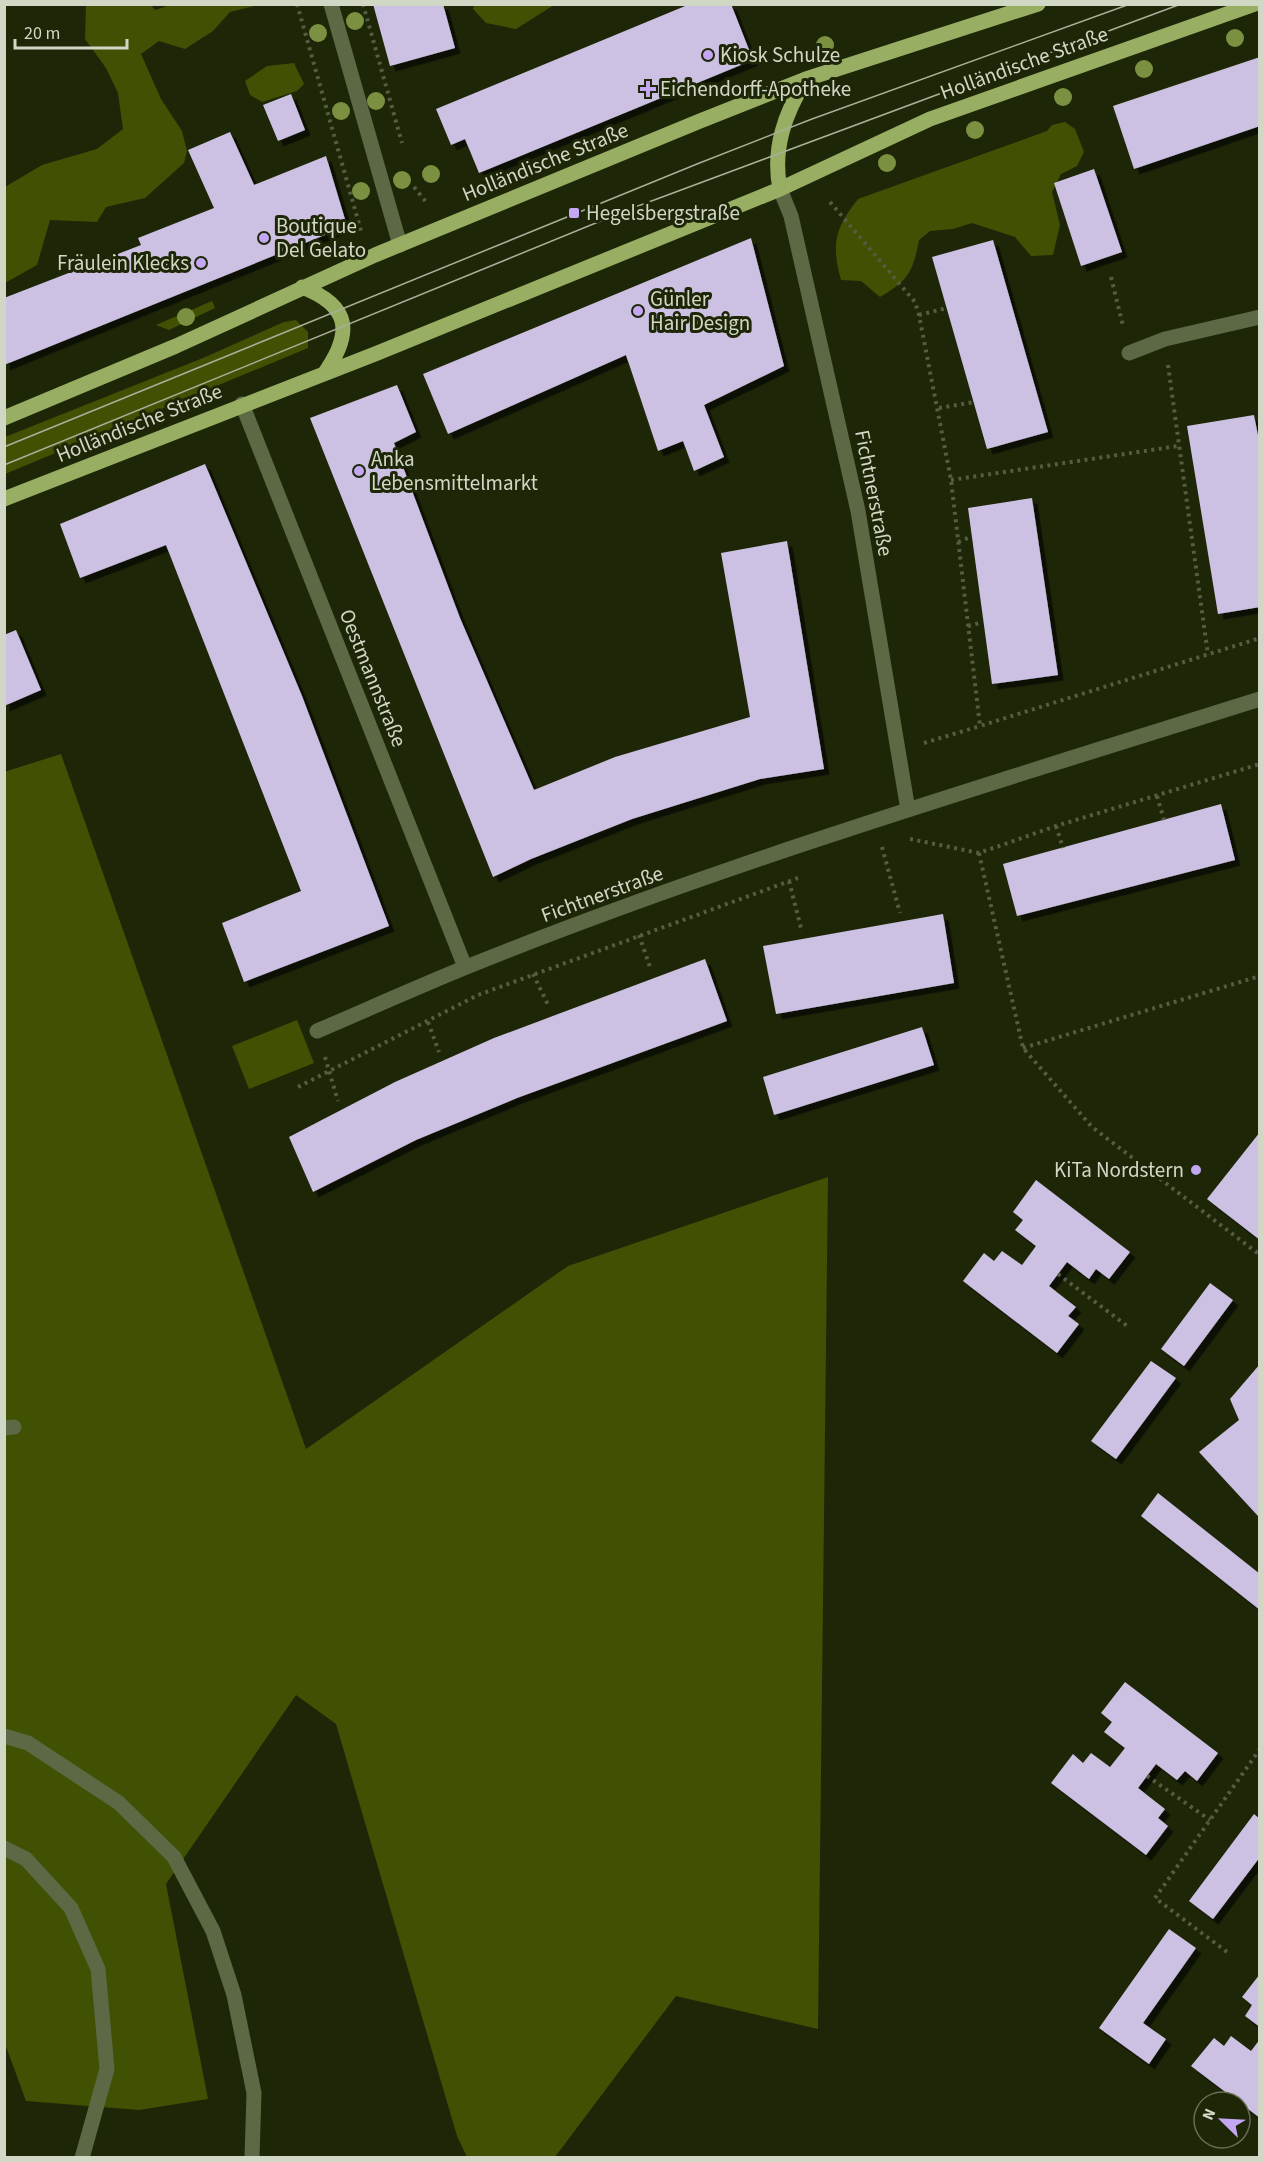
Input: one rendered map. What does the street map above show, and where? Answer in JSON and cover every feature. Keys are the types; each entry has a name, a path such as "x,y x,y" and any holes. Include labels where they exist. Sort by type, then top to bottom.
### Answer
{"main road":[{"name":"Holländische Straße","path":"4,418 176,346 302,287 400,245 806,79 1038,4"},
{"name":"Holländische Straße","path":"4,499 242,404 324,374 780,189 930,118 1255,4"},
{"path":"780,189 776,171 779,143 787,114 806,79"},
{"path":"302,287 331,302 342,319 344,334 342,345 324,374"}],"street":[{"path":"331,4 400,245"},
{"name":"Fichtnerstraße","path":"780,189 790,216 858,511 908,810"},
{"path":"1130,353 1165,339 1260,317"},
{"name":"Oestmannstraße","path":"242,404 465,967"},
{"name":"Fichtnerstraße","path":"316,1031 465,967 701,880 908,810 1260,699"},
{"path":"4,1736 28,1743 118,1803 174,1857 213,1931 234,1995 254,2093 252,2157"},
{"path":"4,1848 26,1859 70,1908 98,1969 107,2069 82,2157"}],"path":[{"path":"297,4 361,231"},
{"path":"363,4 404,150"},
{"path":"412,180 415,190 427,203"},
{"path":"830,202 915,302 919,315 939,408 951,480 980,726"},
{"path":"1111,277 1130,353"},
{"path":"919,315 947,308"},
{"path":"1165,339 1208,655"},
{"path":"939,408 974,402"},
{"path":"951,480 1178,446"},
{"path":"958,542 968,538"},
{"path":"968,626 980,623"},
{"path":"897,751 1260,638"},
{"path":"907,838 979,853 1056,826 1260,764"},
{"path":"1157,796 1164,820"},
{"path":"1056,826 1063,848"},
{"path":"872,851 890,844"},
{"path":"882,847 900,913"},
{"path":"979,853 1023,1048 1092,1127 1260,1255"},
{"path":"298,1087 478,995 799,877"},
{"path":"789,881 802,932"},
{"path":"639,935 651,970"},
{"path":"533,974 549,1007"},
{"path":"1023,1048 1260,976"},
{"path":"428,1022 439,1052"},
{"path":"316,1031 338,1101"},
{"path":"1058,1274 1130,1328"},
{"path":"1227,1952 1155,1898 1260,1749"},
{"path":"1147,1776 1210,1820"}],"green space":[{"path":"474,4 554,5 516,29 486,23 473,9"},
{"path":"86,5 151,5 155,10 170,5 258,5 230,12 213,31 185,49 159,41 141,54 161,99 182,131 187,151 184,163 145,198 106,207 97,222 50,220 37,265 5,283 5,187 42,165 97,149 123,129 118,93 106,68 85,39"},
{"path":"294,63 304,84 297,91 262,102 250,95 245,81 267,66"},
{"path":"1065,122 1075,129 1084,152 1077,166 1061,174 1052,192 1060,225 1053,255 1031,256 1015,237 972,223 953,229 930,231 919,240 908,274 897,286 880,297 861,281 841,280 836,256 837,237 844,219 858,199 1047,131 1052,125"},
{"path":"212,301 215,308 169,330 156,325"},
{"path":"296,320 308,332 308,348 5,474 5,437 203,358 284,322"},
{"path":"61,754 306,1449 568,1266 828,1177 818,2029 676,1996 555,2157 467,2157 457,2136 336,1724 296,1695 166,1884 208,2099 139,2110 26,2101 4,2041 4,772"},
{"path":"297,1020 314,1063 249,1089 232,1046"}],"building":[{"path":"373,4 443,4 455,48 390,66"},
{"path":"690,4 731,4 753,60 479,173 465,139 451,145 436,109"},
{"path":"1260,57 1260,126 1134,169 1113,106"},
{"path":"291,94 305,130 278,141 263,105"},
{"path":"230,132 254,185 326,156 347,226 4,365 4,298 141,245 138,238 214,208 188,150"},
{"path":"1094,169 1122,252 1081,266 1054,183"},
{"path":"751,238 784,366 704,405 724,457 694,471 683,441 658,451 626,355 448,434 423,374"},
{"path":"993,240 1048,432 987,449 932,257"},
{"path":"397,385 416,432 394,443 460,618 534,790 615,757 750,717 721,553 787,541 824,769 760,779 632,819 531,859 493,877 310,418"},
{"path":"1254,415 1260,446 1260,607 1218,614 1187,426"},
{"path":"205,464 302,696 389,926 244,982 222,923 301,891 166,545 80,578 60,524"},
{"path":"1032,498 1058,675 992,684 968,508"},
{"path":"16,630 41,690 4,706 4,635"},
{"path":"1221,804 1235,860 1017,916 1003,864"},
{"path":"943,914 954,983 776,1014 763,946"},
{"path":"705,959 727,1021 517,1098 416,1140 313,1192 289,1137 395,1082 494,1038"},
{"path":"922,1027 934,1065 774,1115 763,1077"},
{"path":"1260,1132 1260,1240 1207,1199"},
{"path":"1036,1180 1130,1252 1109,1279 1096,1269 1089,1279 1067,1262 1049,1286 1076,1307 1068,1316 1079,1324 1057,1353 963,1281 984,1253 994,1261 1002,1251 1022,1265 1036,1246 1015,1230 1023,1220 1013,1212"},
{"path":"1210,1283 1233,1300 1184,1366 1161,1349"},
{"path":"1151,1361 1176,1378 1116,1459 1091,1441"},
{"path":"1260,1364 1260,1514 1258,1516 1199,1452 1239,1420 1230,1399"},
{"path":"1158,1493 1260,1574 1260,1610 1141,1516"},
{"path":"1125,1682 1218,1753 1197,1781 1185,1771 1177,1780 1156,1764 1138,1788 1165,1809 1158,1818 1168,1826 1146,1855 1051,1783 1073,1754 1083,1763 1091,1753 1110,1767 1125,1748 1104,1732 1112,1722 1101,1713"},
{"path":"1254,1814 1260,1819 1260,1857 1213,1919 1189,1901"},
{"path":"1169,1929 1196,1948 1143,2023 1166,2039 1149,2064 1099,2028"},
{"path":"1260,1974 1260,2027 1245,2016 1252,2005 1242,1997"},
{"path":"1231,2036 1251,2051 1260,2039 1260,2118 1252,2112 1252,2090 1223,2090 1191,2066 1214,2038 1224,2046"}],"tram line":[{"path":"4,447 697,164 812,119 1130,4"},
{"path":"4,465 630,209 1181,4"}],"place":[{"name":"Kiosk Schulze","path":"708,55"},
{"name":"Eichendorff-Apotheke","path":"648,89"},
{"name":"Hegelsbergstraße","path":"574,213"},
{"name":"Boutique Del Gelato","path":"264,238"},
{"name":"Fräulein Klecks","path":"201,263"},
{"name":"Günler Hair Design","path":"638,311"},
{"name":"Anka Lebensmittelmarkt","path":"359,471"},
{"name":"KiTa Nordstern","path":"1196,1170"}]}
